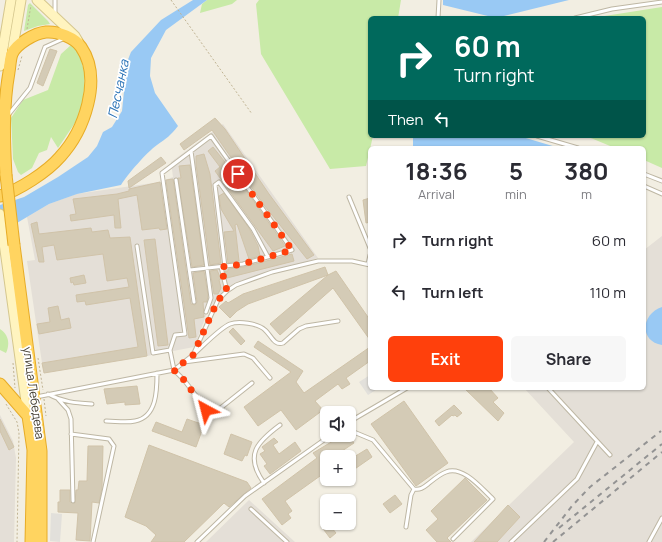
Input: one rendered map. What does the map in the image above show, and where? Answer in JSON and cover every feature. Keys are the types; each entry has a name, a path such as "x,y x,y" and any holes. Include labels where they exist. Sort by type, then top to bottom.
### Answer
{"highway":[{"path":"0,196 32,179 60,157 81,123 88,102 90,83 90,71 80,46 68,37 56,32 36,34 25,41 9,56"},
{"name":"улица Лебедева","path":"9,56 4,120 9,247 29,398 41,451 41,542"},
{"path":"0,384 28,416"},
{"name":"улица Лебедева","path":"28,416 33,450 31,542"}],"main road":[{"path":"9,56 11,0"},
{"path":"0,66 9,56 21,0"},
{"path":"37,0 75,36 80,46"},
{"path":"0,214 9,247"},
{"name":"улица Лебедева","path":"28,416 29,398"}],"lane":[{"path":"55,0 55,17"},
{"path":"438,16 439,0"},
{"path":"583,16 612,9 662,2"},
{"path":"4,120 30,88 44,47 68,37"},
{"path":"190,270 223,267 292,250 211,136 162,173 185,334 175,336 170,350 174,370 184,380 202,406 212,412 218,410 252,383"},
{"path":"545,138 571,146"},
{"path":"191,151 211,298 206,312"},
{"path":"646,175 662,181"},
{"path":"176,180 194,302"},
{"path":"227,291 223,267 215,185 219,182 253,230 268,256"},
{"path":"646,187 662,194"},
{"path":"349,197 368,243"},
{"path":"137,246 153,353 170,350"},
{"path":"193,355 218,300 236,285 272,272 318,261 352,261 368,264"},
{"path":"29,398 174,370 228,325 235,322 241,322 263,328 274,341 280,344 299,329 306,326 338,321"},
{"path":"184,362 244,354 253,358 270,378"},
{"path":"106,421 135,421 148,415 156,397 156,373"},
{"path":"356,418 404,390"},
{"path":"550,390 610,455"},
{"path":"48,394 72,403 92,404"},
{"path":"58,399 68,410 71,419 73,500"},
{"path":"264,483 256,472 255,453 258,444 263,438 280,425"},
{"path":"356,433 374,440 414,489 418,490 423,488 446,472 451,471 469,477 493,499 453,539"},
{"path":"72,434 109,439 114,446 93,542"},
{"path":"197,542 245,496 321,442"},
{"path":"510,542 577,479 597,442"},
{"path":"406,527 411,494 414,489"},
{"path":"251,509 287,542"},
{"path":"649,542 662,518"}],"path":[{"path":"25,41 31,0"},
{"path":"171,0 252,114"},
{"path":"9,56 18,70"},
{"path":"4,402 17,422 19,433 17,542"}],"shaded area":[{"path":"223,124 318,258 234,283 220,295 209,308 194,347 147,356 145,346 42,363 27,261 35,260 27,217 49,204 76,194 160,182 173,177 171,162"},
{"path":"662,236 662,542 471,542 574,442 526,390 646,390 646,248"},
{"path":"368,376 368,390 376,390 368,395 359,382"},
{"path":"0,415 13,441 16,458 14,542 0,542"},
{"path":"249,500 295,542 206,542"},
{"path":"51,513 62,514 60,542 50,541"}],"green space":[{"path":"207,0 237,0 232,4 200,13 202,4"},
{"path":"259,0 401,0 398,16 368,16 368,138 373,138 371,146 368,146 366,166 330,169 261,54 256,4"},
{"path":"30,3 50,24 24,31 28,5"},
{"path":"662,7 662,168 646,161 646,146 610,146 591,138 646,138 646,16 605,16"},
{"path":"71,45 78,50 85,74 81,114 58,148 51,137 47,150 39,153 32,168 21,175 18,172 13,159 11,118 23,100 48,90 61,54"},
{"path":"0,329 3,331 8,340 6,353 0,350"}],"water":[{"path":"193,0 207,0 166,30 151,58 150,76 155,93 178,126 168,137 153,148 143,158 121,185 77,194 49,204 0,233 0,205 24,197 88,157 97,146 103,132 112,127 122,111 127,62 131,52 161,20"},
{"path":"443,0 569,0 504,16 488,16 443,5"},
{"path":"413,138 526,138 553,146 413,146"},
{"path":"662,307 662,345 655,343 649,338 646,333 646,327 650,315 655,310"}],"building":[{"path":"50,49 57,51 43,86 37,83"},
{"path":"215,118 225,129 269,194 314,255 307,259 264,205 212,130 184,150 180,144"},
{"path":"213,147 236,176 285,246 273,251 215,171 220,167 208,151"},
{"path":"204,154 210,174 221,263 210,265 196,164 196,156"},
{"path":"161,157 166,163 129,188 128,181"},
{"path":"190,165 204,265 192,267 178,178 181,178 179,166"},
{"path":"173,179 191,304 195,305 197,302 193,273 204,271 208,295 207,302 203,302 204,317 194,319 196,337 189,338 166,180"},
{"path":"160,182 167,229 160,230 159,228 142,230 137,195 118,199 121,228 115,228 114,215 71,221 70,215 76,214 73,199 117,194 129,191 129,189"},
{"path":"224,193 249,228 258,246 260,256 249,259 237,224 235,225 239,261 228,263 224,232 234,231 221,209 219,196"},
{"path":"368,199 368,222 366,223 363,200"},
{"path":"37,222 39,234 91,228 92,232 108,230 110,238 130,237 147,356 44,373 42,363 138,347 130,298 86,305 85,301 77,302 76,295 129,287 127,278 107,281 103,254 57,260 54,245 42,247 44,262 39,262 31,224"},
{"path":"155,239 168,345 158,346 144,240"},
{"path":"292,254 294,261 227,278 225,271 228,271 228,269 244,267"},
{"path":"325,267 328,275 248,304 237,311 230,318 219,307 226,301 228,303 243,294"},
{"path":"217,270 221,279 219,280 221,288 218,294 214,294 210,271"},
{"path":"336,271 368,317 368,337 333,288 280,335 270,324 328,275"},
{"path":"84,275 86,283 74,285 73,282 71,283 70,278"},
{"path":"58,306 61,320 69,318 71,328 39,334 37,324 50,322 48,308"},
{"path":"233,328 245,341 241,345 229,332"},
{"path":"258,341 303,371 296,382 304,393 368,348 368,362 346,378 350,384 342,389 338,384 315,401 320,407 320,412 296,430 281,410 258,426 244,407 291,372 254,347"},
{"path":"137,386 140,404 125,405 125,402 107,404 104,389"},
{"path":"466,390 491,390 498,398 493,402 504,413 498,421"},
{"path":"404,401 448,463 416,486 371,424"},
{"path":"454,405 462,413 457,417 452,415 439,426 435,421"},
{"path":"0,419 14,447 9,450 0,431"},
{"path":"187,419 204,425 196,447 152,431 156,422 182,432"},
{"path":"231,434 252,442 247,456 245,455 242,461 224,454"},
{"path":"274,438 278,442 273,445 279,454 295,442 301,451 270,474 264,466 267,464 260,454 265,451 262,447"},
{"path":"331,442 354,443 344,450 320,450 320,476 285,501 292,511 288,514 291,518 282,525 262,499 317,458 313,453"},
{"path":"149,445 247,482 251,488 229,507 224,503 184,542 151,542 156,535 146,526 125,517"},
{"path":"88,446 103,446 102,488 99,503 92,502 90,541 76,540 78,513 58,512 60,490 70,490 70,502 75,503 76,490 78,490 79,481 87,481"},
{"path":"367,449 372,457 356,468 356,456"},
{"path":"465,478 487,500 447,538 451,542 437,542 426,530 438,519 431,511"},
{"path":"395,495 402,504 390,513 383,504"},
{"path":"508,505 520,517 497,542 474,542"},
{"path":"324,530 334,530 336,533 330,538"}],"railway":[{"path":"544,542 572,506 590,487 661,431"},
{"path":"559,528 662,444"},
{"path":"553,542 662,452"}],"route":[{"path":"206,410 184,380 174,370 193,355 218,300 227,291 221,267 243,264 292,250 238,174"}],"water label":[{"name":"Песчанка","path":"118,89"}]}
